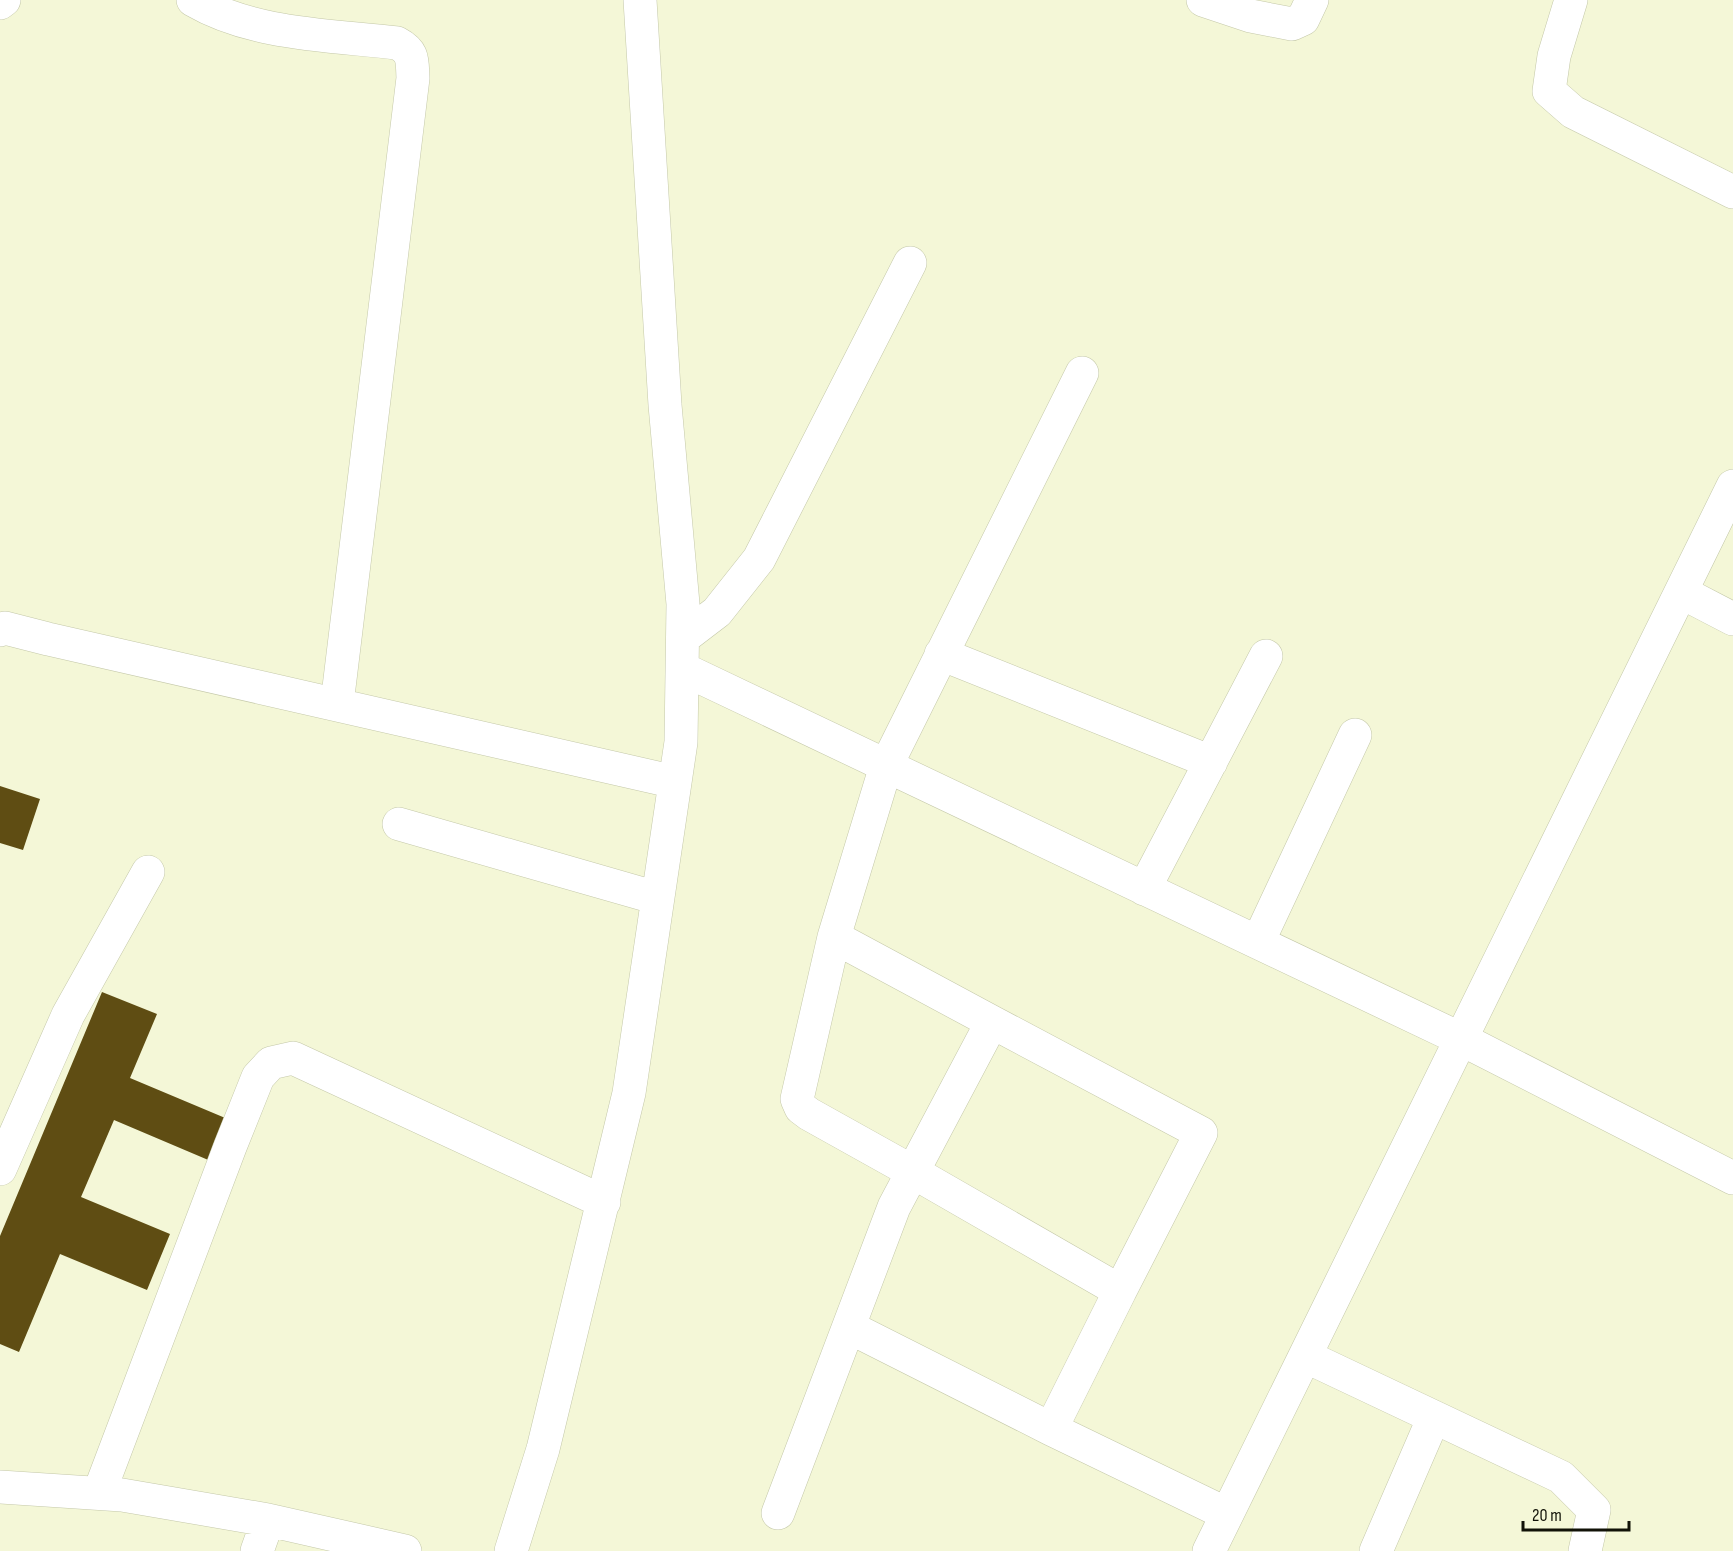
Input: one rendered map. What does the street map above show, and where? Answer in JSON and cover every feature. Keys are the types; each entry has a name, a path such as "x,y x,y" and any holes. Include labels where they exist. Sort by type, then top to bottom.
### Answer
{"street":[{"path":"0,3 4,0"},
{"path":"193,0 211,10 251,23 290,31 397,43 406,48 412,58 413,78 337,704"},
{"path":"511,1551 543,1449 629,1093 681,742 682,604 665,405 640,0"},
{"path":"1203,0 1251,16 1292,24 1303,19 1312,0"},
{"path":"1571,0 1554,56 1549,91 1573,112 1733,192"},
{"path":"683,653 759,559 910,262"},
{"path":"1082,373 886,766 834,937 797,1099 801,1108 809,1114 1120,1292"},
{"path":"1209,1551 1733,486"},
{"path":"1681,592 1733,619"},
{"path":"0,630 5,628 675,782"},
{"path":"683,653 886,766 1461,1039 1733,1178"},
{"path":"941,654 1211,762"},
{"path":"1144,889 1266,656"},
{"path":"1258,942 1356,735"},
{"path":"399,824 657,897"},
{"path":"0,1169 68,1016 148,873"},
{"path":"834,937 1202,1133 1051,1429"},
{"path":"778,1513 894,1207 992,1022"},
{"path":"99,1494 230,1147 258,1077 270,1063 293,1058 604,1202"},
{"path":"849,1327 1051,1429 1227,1514"},
{"path":"1305,1356 1561,1477 1594,1510 1585,1551"},
{"path":"1376,1551 1434,1417"},
{"path":"0,1487 122,1495 268,1520 405,1551"},
{"path":"257,1551 268,1520"}],"building":[{"path":"0,786 40,799 23,850 0,843"},
{"path":"102,992 157,1014 130,1078 230,1120 213,1162 114,1120 81,1197 170,1234 147,1290 60,1254 19,1352 0,1344 0,1236"}]}
